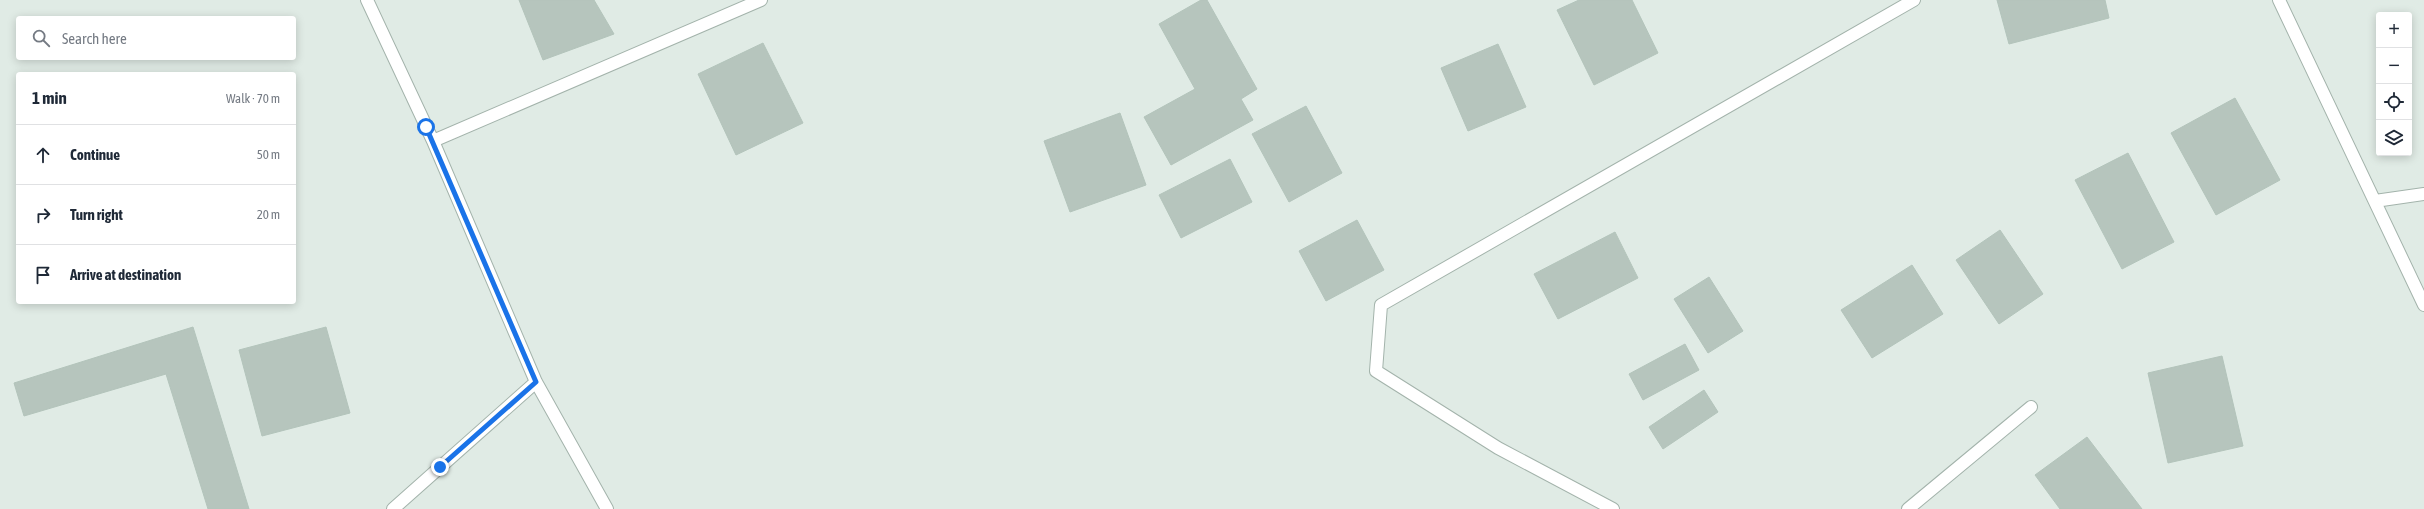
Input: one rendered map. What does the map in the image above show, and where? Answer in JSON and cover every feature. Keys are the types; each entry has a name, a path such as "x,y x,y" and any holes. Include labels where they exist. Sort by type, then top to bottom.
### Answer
{"street":[{"path":"367,0 433,141 536,382 607,509"},
{"path":"433,141 761,0"},
{"path":"1613,509 1498,448 1376,371 1381,305 1914,0"},
{"path":"2279,0 2424,305"},
{"path":"2375,201 2424,194"},
{"path":"393,509 536,382"},
{"path":"1908,509 2031,408"}],"building":[{"path":"519,0 594,0 614,34 543,60"},
{"path":"1201,0 1207,0 1257,89 1241,99 1253,120 1171,165 1144,117 1195,89 1159,24"},
{"path":"1579,0 1632,0 1658,53 1594,85 1557,10"},
{"path":"1997,0 2105,0 2109,18 2009,44"},
{"path":"763,43 803,123 736,155 698,74"},
{"path":"1498,44 1526,107 1468,131 1441,68"},
{"path":"2235,98 2280,180 2216,215 2171,133"},
{"path":"1306,106 1342,173 1289,202 1252,134"},
{"path":"1120,113 1146,185 1070,212 1044,141"},
{"path":"2128,153 2174,242 2122,269 2075,180"},
{"path":"1230,159 1252,202 1181,238 1159,195"},
{"path":"1357,220 1384,270 1326,301 1299,251"},
{"path":"2000,230 2043,294 1999,324 1956,260"},
{"path":"1615,232 1638,278 1558,319 1534,274"},
{"path":"1912,265 1943,314 1872,358 1841,310"},
{"path":"1709,277 1743,331 1708,353 1674,299"},
{"path":"193,327 249,509 208,509 166,374 24,416 14,383"},
{"path":"326,327 350,413 262,436 239,350"},
{"path":"1685,344 1699,370 1643,400 1629,374"},
{"path":"2222,356 2243,446 2168,463 2148,373"},
{"path":"1704,390 1718,412 1663,449 1649,427"},
{"path":"2087,437 2142,509 2060,509 2035,475"}],"route":[{"path":"426,127 536,382 440,467"}]}
